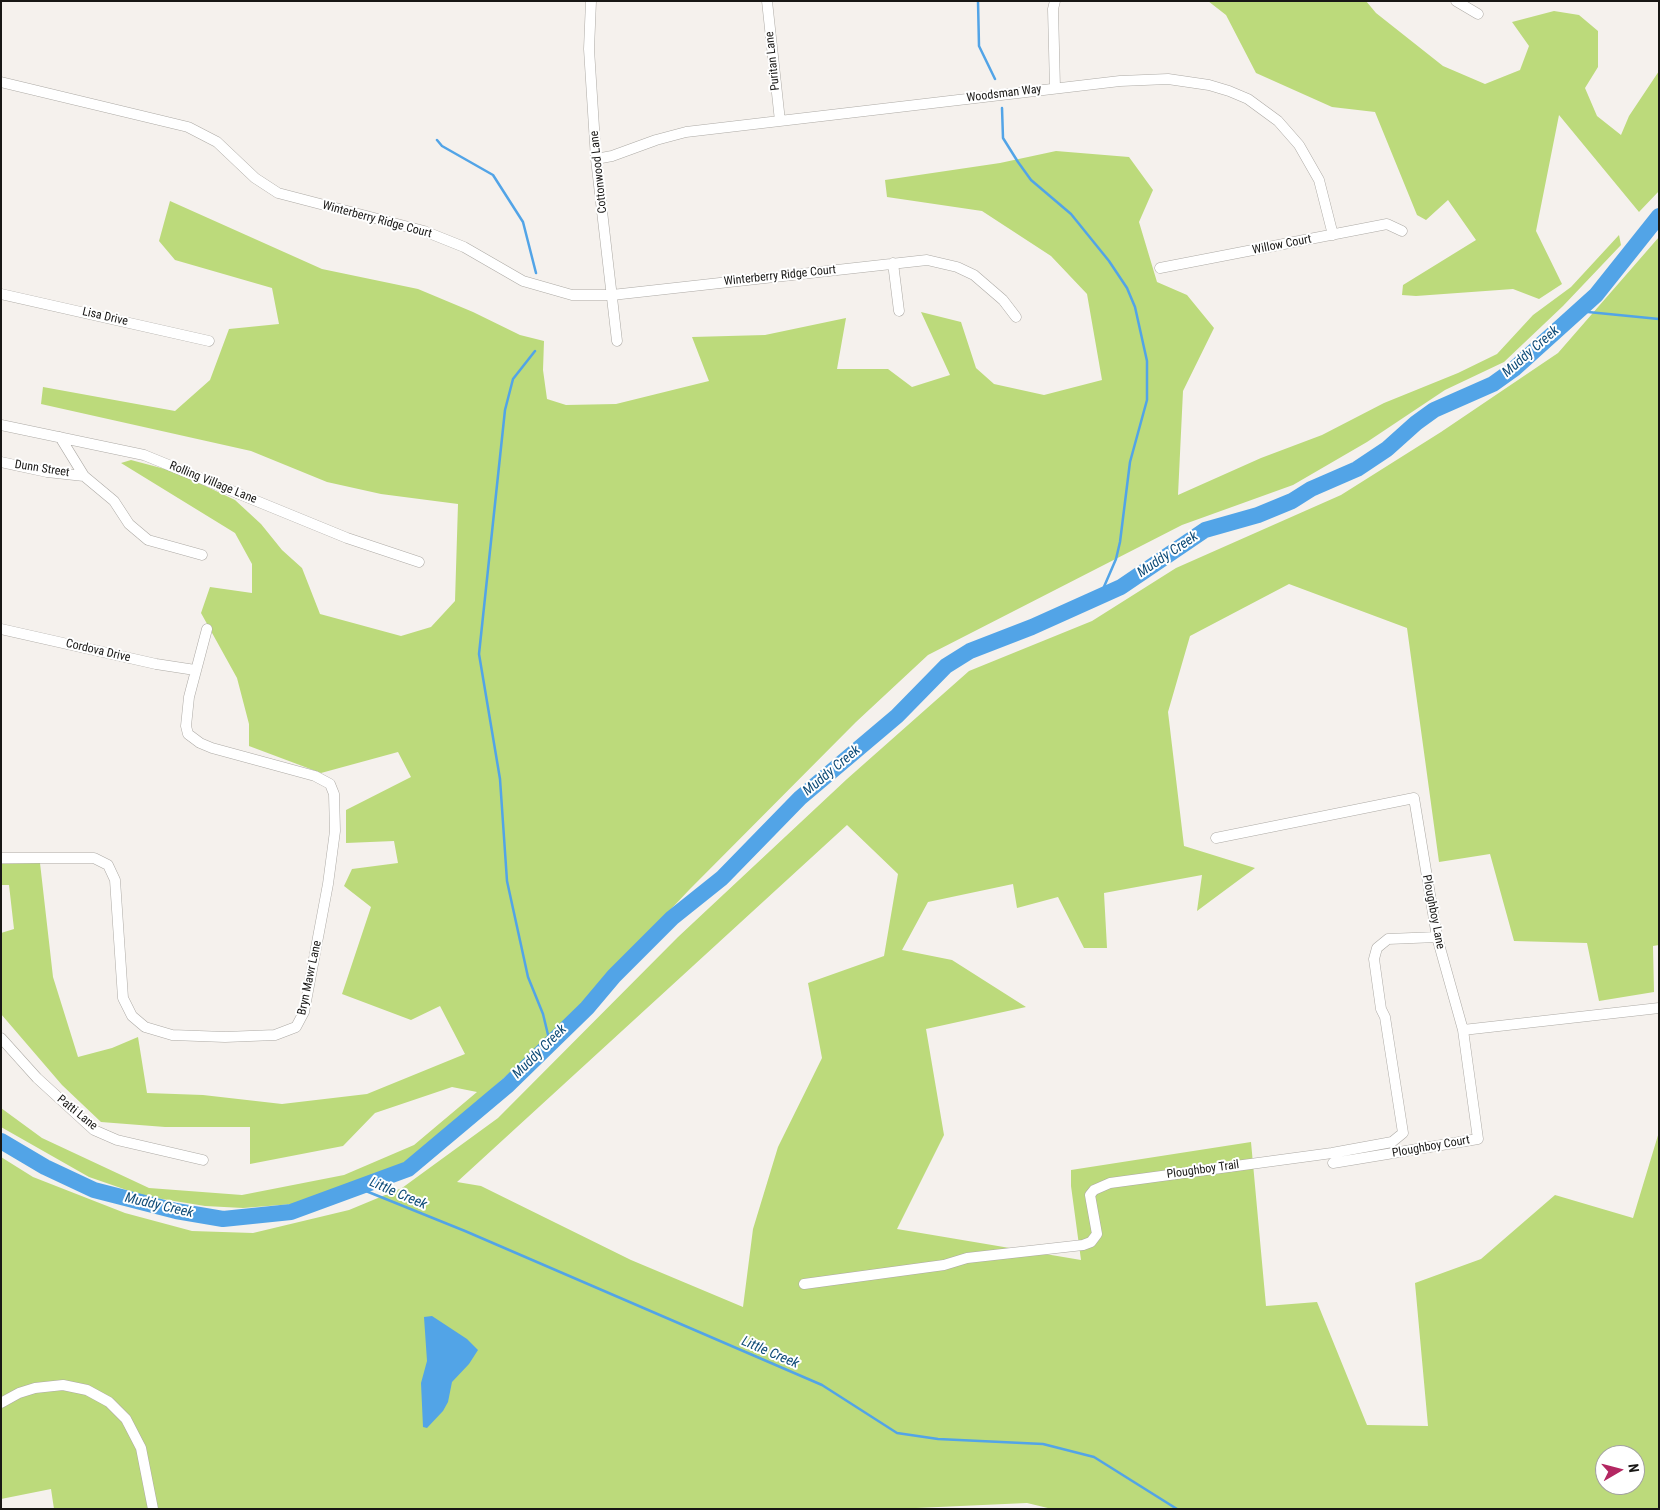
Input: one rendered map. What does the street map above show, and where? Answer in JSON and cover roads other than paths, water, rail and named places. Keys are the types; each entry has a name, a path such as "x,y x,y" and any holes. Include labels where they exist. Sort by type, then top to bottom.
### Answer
{"street":[{"name":"Cottonwood Lane","path":"591,1 588,49 596,159 617,342"},
{"name":"Puritan Lane","path":"767,1 780,121"},
{"path":"1055,1 1053,9 1055,88"},
{"path":"1456,1 1478,14"},
{"name":"Woodsman Way","path":"596,159 612,156 672,135 1055,88 1120,81 1168,79 1209,85 1248,99 1283,127 1310,162 1322,188 1333,235"},
{"name":"Winterberry Ridge Court","path":"1,82 188,127 217,142 255,178 278,193 430,233 464,247 523,281 554,291 572,295 612,295 927,260 957,267 985,282 1004,300 1016,317"},
{"name":"Willow Court","path":"1160,268 1387,224 1402,231"},
{"path":"893,263 899,311"},
{"name":"Lisa Drive","path":"1,294 209,341"},
{"name":"Rolling Village Lane","path":"1,425 144,455 347,538 419,562"},
{"path":"60,437 84,476 114,501 129,524 148,540 202,556"},
{"name":"Dunn Street","path":"1,462 47,472 84,476"},
{"name":"Cordova Drive","path":"1,629 156,664 195,670"},
{"name":"Bryn Mawr Lane","path":"1,858 94,858 108,865 115,880 123,998 132,1016 145,1027 172,1035 225,1037 275,1035 296,1027 304,1012 328,884 336,823 334,794 330,784 315,776 231,755 193,739 188,734 186,726 189,697 207,629"},
{"name":"Ploughboy Lane","path":"1216,838 1414,798 1437,936 1463,1030"},
{"name":"Ploughboy Trail","path":"804,1284 944,1265 967,1258 1083,1245 1091,1242 1097,1234 1090,1195 1094,1190 1110,1183 1332,1153 1392,1142 1403,1133 1374,959 1377,948 1388,938 1437,936"},
{"path":"1463,1030 1659,1008"},
{"name":"Ploughboy Court","path":"1333,1163 1478,1139 1463,1030"},
{"name":"Patti Lane","path":"1,1038 37,1078 94,1130 117,1140 203,1160"},
{"path":"1,1403 19,1393 51,1385 75,1387 109,1402 126,1419 141,1448 153,1509"}],"water":[{"path":"432,1316 467,1339 478,1350 469,1364 452,1382 448,1402 443,1411 427,1428 423,1427 421,1383 427,1361 424,1317"}],"waterway":[{"path":"978,1 979,46 995,79"},
{"path":"1002,108 1003,138 1018,162 1031,180 1071,214 1109,261 1127,288 1135,307 1147,361 1147,400 1130,462 1120,542 1116,559 1100,596"},
{"path":"437,140 442,146 493,175 523,222 536,273"},
{"name":"Muddy Creek","path":"1,1141 45,1167 94,1190 176,1211 223,1219 291,1212 408,1169 508,1085 587,1008 614,976 672,918 722,878 800,798 897,716 946,666 970,651 1032,627 1121,587 1205,530 1258,515 1292,501 1311,489 1357,469 1387,449 1434,410 1493,384 1514,369 1596,295 1659,216"},
{"path":"1578,311 1659,319"},
{"path":"535,351 513,379 505,410 479,654 500,779 507,881 528,977 543,1014 550,1043"},
{"name":"Little Creek","path":"356,1187 465,1231 822,1385 897,1433 938,1439 1043,1444 1094,1457 1177,1509"}]}
